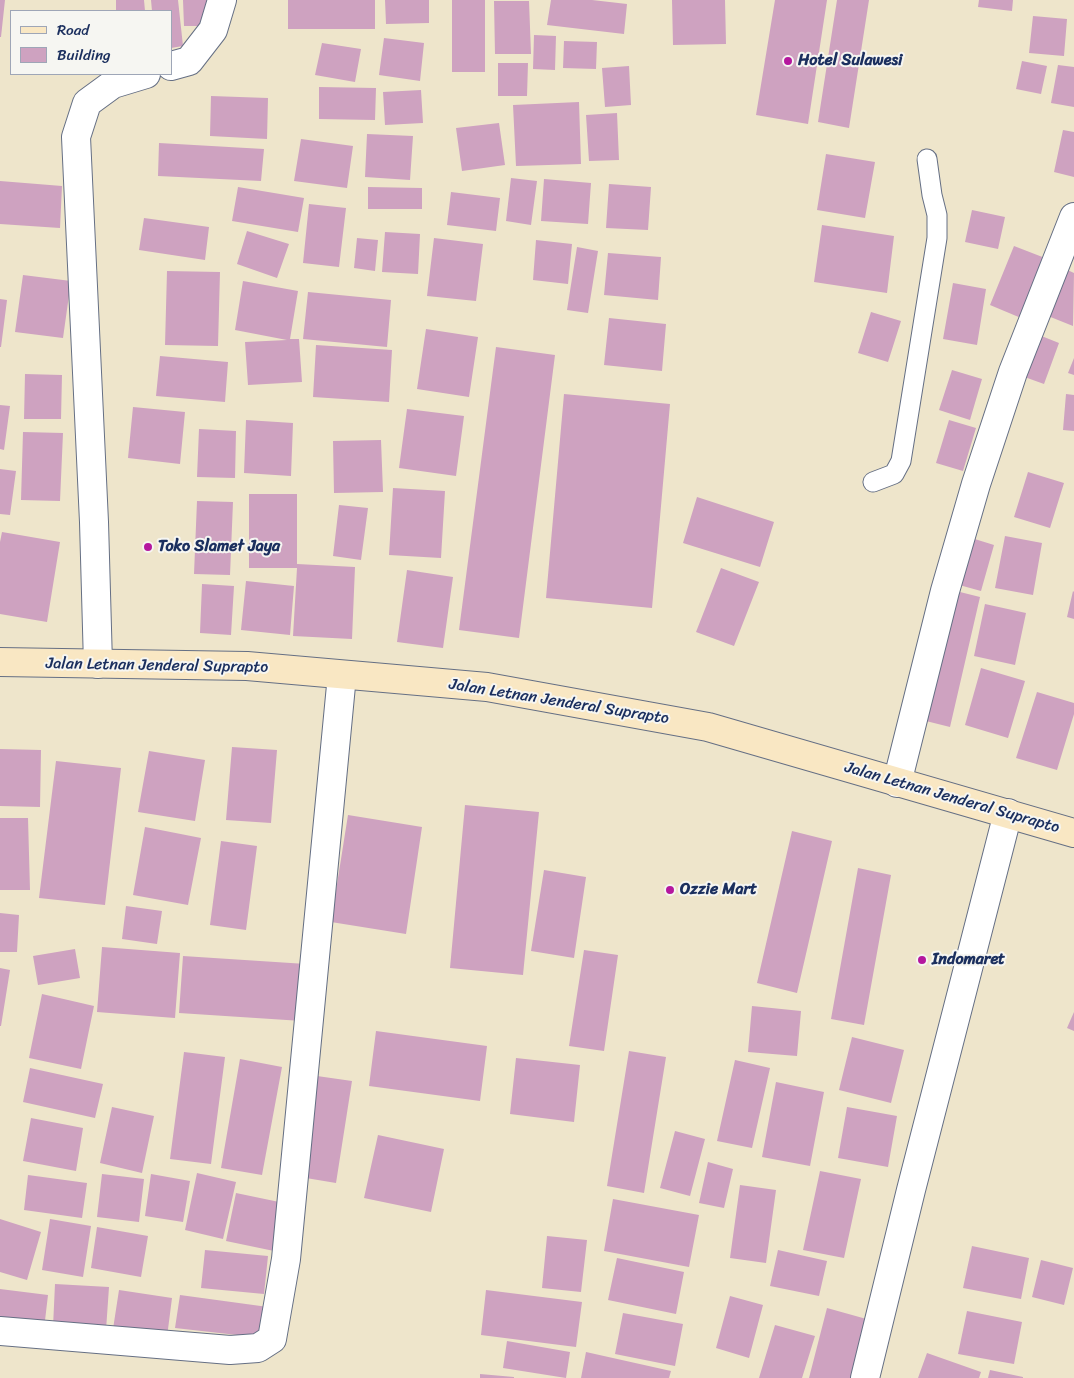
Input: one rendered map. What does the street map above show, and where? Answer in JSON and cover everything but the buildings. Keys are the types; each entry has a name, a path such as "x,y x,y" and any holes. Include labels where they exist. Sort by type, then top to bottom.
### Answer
{"main road":[{"name":"Jalan Letnan Jenderal Suprapto","path":"0,662 247,666 487,687 708,727 1074,833"}],"street":[{"path":"172,66 189,60 213,30 222,0"},
{"path":"98,664 94,522 76,137 88,103 113,84 143,75"},
{"path":"897,783 945,591 976,484 1012,372 1074,217"},
{"path":"0,1331 230,1350 258,1348 272,1339 286,1259 342,675"},
{"path":"865,1378 910,1190 1008,813"}],"lane":[{"path":"873,482 894,474 901,460 936,238 937,215 927,159"}],"place":[{"name":"Hotel Sulawesi","path":"788,61"},
{"name":"Toko Slamet Jaya","path":"148,547"},
{"name":"Ozzie Mart","path":"670,890"},
{"name":"Indomaret","path":"922,960"}]}
